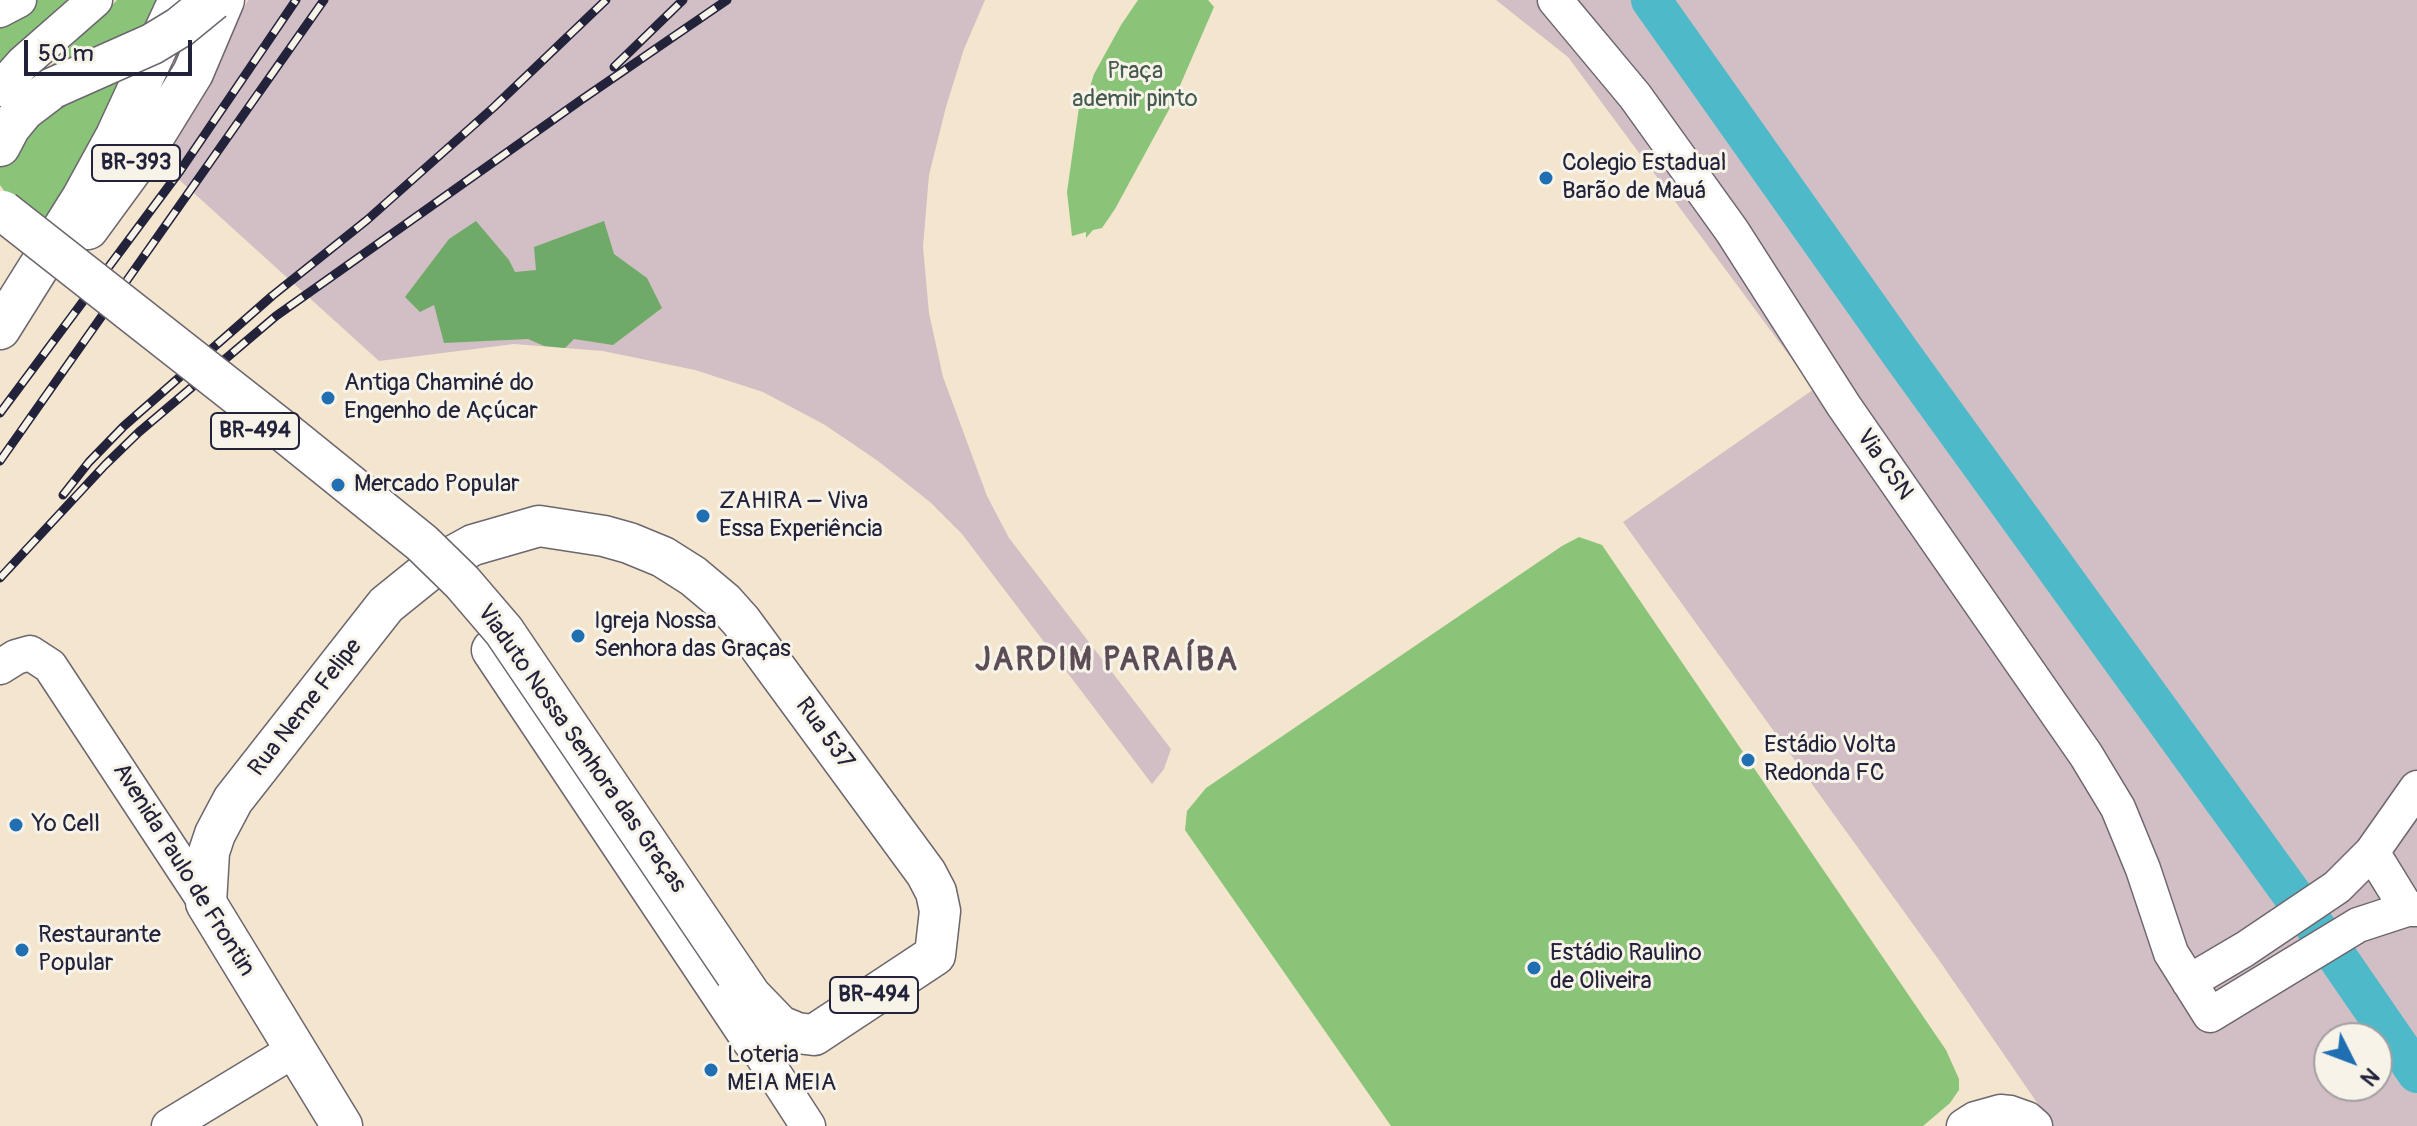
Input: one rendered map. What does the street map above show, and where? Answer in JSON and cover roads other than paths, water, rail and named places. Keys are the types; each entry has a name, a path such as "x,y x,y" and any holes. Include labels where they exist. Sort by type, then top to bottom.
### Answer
{"main road":[{"name":"BR-393","path":"8,316 82,198 116,136 179,0"},
{"path":"0,146 24,110 53,88 152,44 180,27 213,0"},
{"name":"BR-393","path":"8,316 69,253 145,151 193,73 224,0"},
{"name":"Viaduto Nossa Senhora das Graças","path":"1,213 388,540 445,592 492,650 759,1026"},
{"name":"Viaduto Nossa Senhora das Graças","path":"1,213 287,434 422,543 462,582 504,631 727,982"},
{"name":"Rua 537","path":"464,549 539,526 617,539 653,552 684,569 732,611 926,873 936,892 940,911 935,955 814,1035 780,1026 759,1026"},
{"name":"Rua Neme Felipe","path":"206,903 209,852 233,800 386,605 419,577 464,549"},
{"name":"Avenida Paulo de Frontin","path":"206,903 342,1126"}],"street":[{"path":"0,10 19,0"},
{"path":"0,89 23,63 95,0"},
{"name":"Via CSN","path":"1555,0 1635,96 1732,231 1844,406 2094,768 2118,808 2143,869 2171,953 2210,1015 2358,925 2412,909"},
{"name":"Avenida Paulo de Frontin","path":"0,667 30,653 50,666 206,903"},
{"path":"2189,982 2245,949 2337,887 2372,852 2417,788"},
{"path":"2372,852 2412,909"},
{"path":"759,1026 808,1126"},
{"path":"169,1126 296,1049"},
{"path":"1964,1126 1975,1119 2000,1112 2027,1119 2035,1126"}],"waterway":[{"path":"1651,0 1902,355 2338,958 2417,1073"}],"railway":[{"path":"0,413 180,171 296,0"},
{"path":"0,461 324,0"},
{"path":"63,495 124,426 272,296 367,220 494,107 606,0"},
{"path":"614,67 683,0"},
{"path":"0,578 139,432 276,316 727,0"}],"place":[{"name":"Colegio Estadual Barão de Mauá","path":"1546,178"},
{"name":"Antiga Chaminé do Engenho de Açúcar","path":"328,398"},
{"name":"Mercado Popular","path":"338,485"},
{"name":"ZAHIRA – Viva Essa Experiência","path":"703,516"},
{"name":"Igreja Nossa Senhora das Graças","path":"578,636"},
{"name":"Estádio Volta Redonda FC","path":"1748,760"},
{"name":"Yo Cell","path":"16,825"},
{"name":"Restaurante Popular","path":"22,950"},
{"name":"Estádio Raulino de Oliveira","path":"1534,968"},
{"name":"Loteria MEIA MEIA","path":"711,1070"}],"district":[{"name":"JARDIM PARAÍBA","path":"1107,662"}],"park label":[{"name":"Praça ademir pinto","path":"1135,86"}]}
